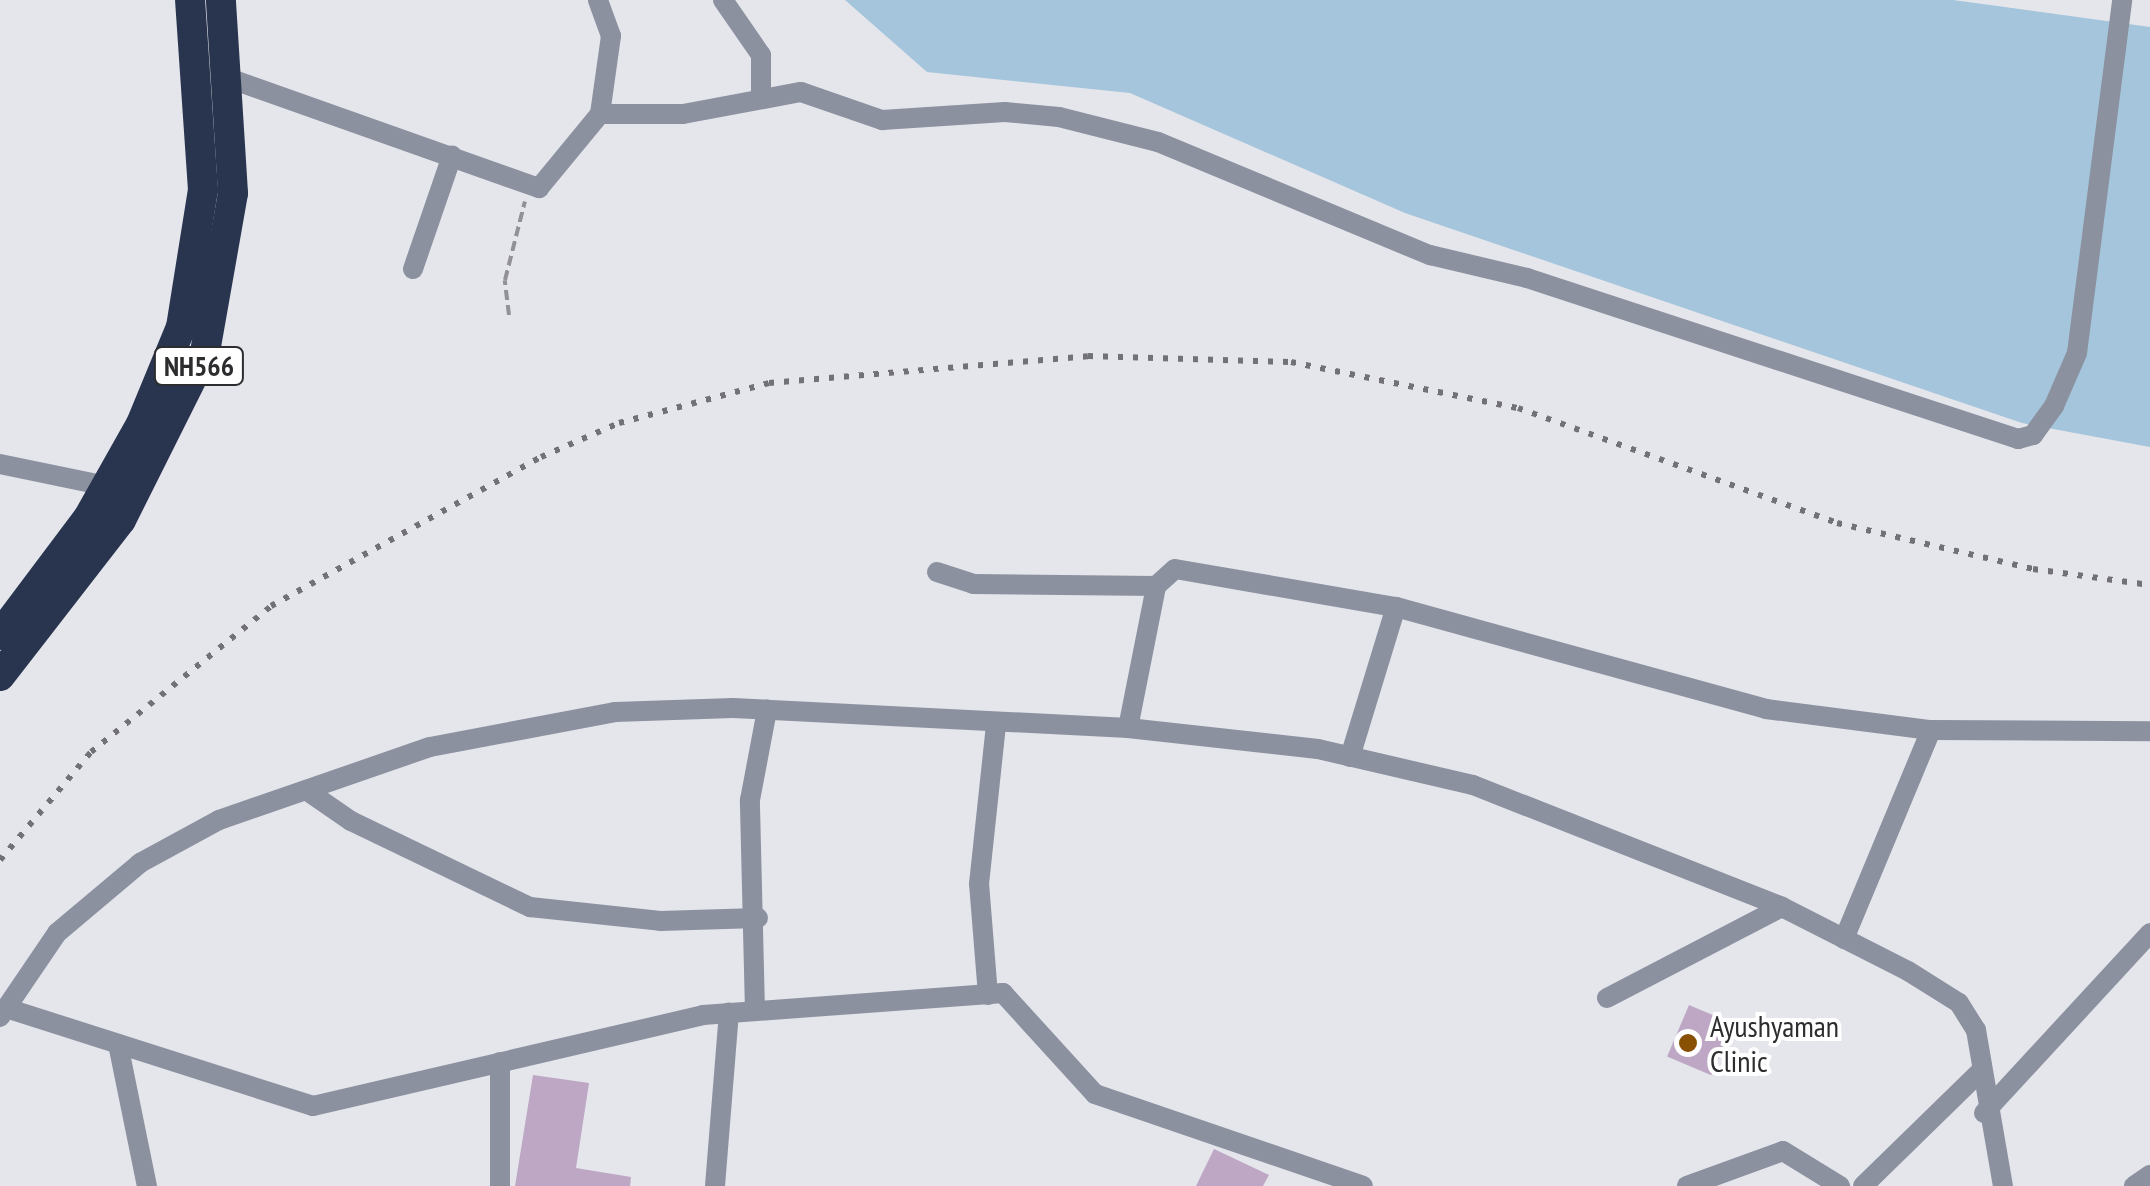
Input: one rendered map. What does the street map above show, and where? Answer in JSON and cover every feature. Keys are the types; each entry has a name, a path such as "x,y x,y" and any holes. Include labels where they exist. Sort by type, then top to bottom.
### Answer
{"highway":[{"name":"NH566","path":"0,635 106,486 181,327 203,190 190,0"},
{"name":"NH566","path":"0,676 121,520 194,382 227,252 231,80 221,0"}],"street":[{"path":"231,80 539,188 600,114 611,36 598,0"},
{"path":"723,0 761,55 760,94"},
{"path":"600,114 684,114 760,94 801,92 882,120 1005,112 1059,118 1158,142 1332,208 1392,242 2018,439 2033,435 2054,406 2077,352 2122,0"},
{"path":"412,269 452,156"},
{"path":"0,464 106,486"},
{"path":"1128,728 1156,586 1175,569 1396,607 1766,709 1931,730 2150,731"},
{"path":"937,572 974,584 1156,586"},
{"path":"1350,756 1396,607"},
{"path":"755,1012 758,918 750,800 766,710"},
{"path":"1363,1186 1095,1094 1003,993 730,1013 313,1106 118,1044 3,1013 57,933 140,862 220,820 430,747 615,712 766,710 996,725 1128,728 1350,756 1474,785 1782,908 1844,939 1958,1003 1976,1030 1984,1113 2002,1186"},
{"path":"988,994 979,884 996,725"},
{"path":"1844,939 1931,730"},
{"path":"306,790 351,821 530,907 660,920 758,918"},
{"path":"1607,998 1782,908"},
{"path":"1984,1113 2150,933"},
{"path":"715,1186 730,1013"},
{"path":"118,1044 147,1186"},
{"path":"500,1062 500,1186"},
{"path":"1863,1186 1980,1072"},
{"path":"1687,1186 1783,1151 1840,1186"},
{"path":"2134,1186 2150,1175"}],"path":[{"path":"509,314 506,280 526,197 539,188"}],"water":[{"path":"845,0 1953,0 2150,27 2150,447 2022,423 1405,213 1130,93 927,72"}],"building":[{"path":"1689,1005 1733,1024 1711,1075 1667,1057"},
{"path":"533,1075 589,1083 576,1168 631,1177 630,1186 515,1186"},
{"path":"1214,1149 1269,1175 1263,1186 1196,1186"}],"railway":[{"path":"0,860 91,752 271,606 541,457 619,423 769,383 1088,356 1291,362 1518,408 1837,523 2033,569 2150,585"}],"place":[{"name":"Ayushyaman Clinic","path":"1688,1043"}]}
